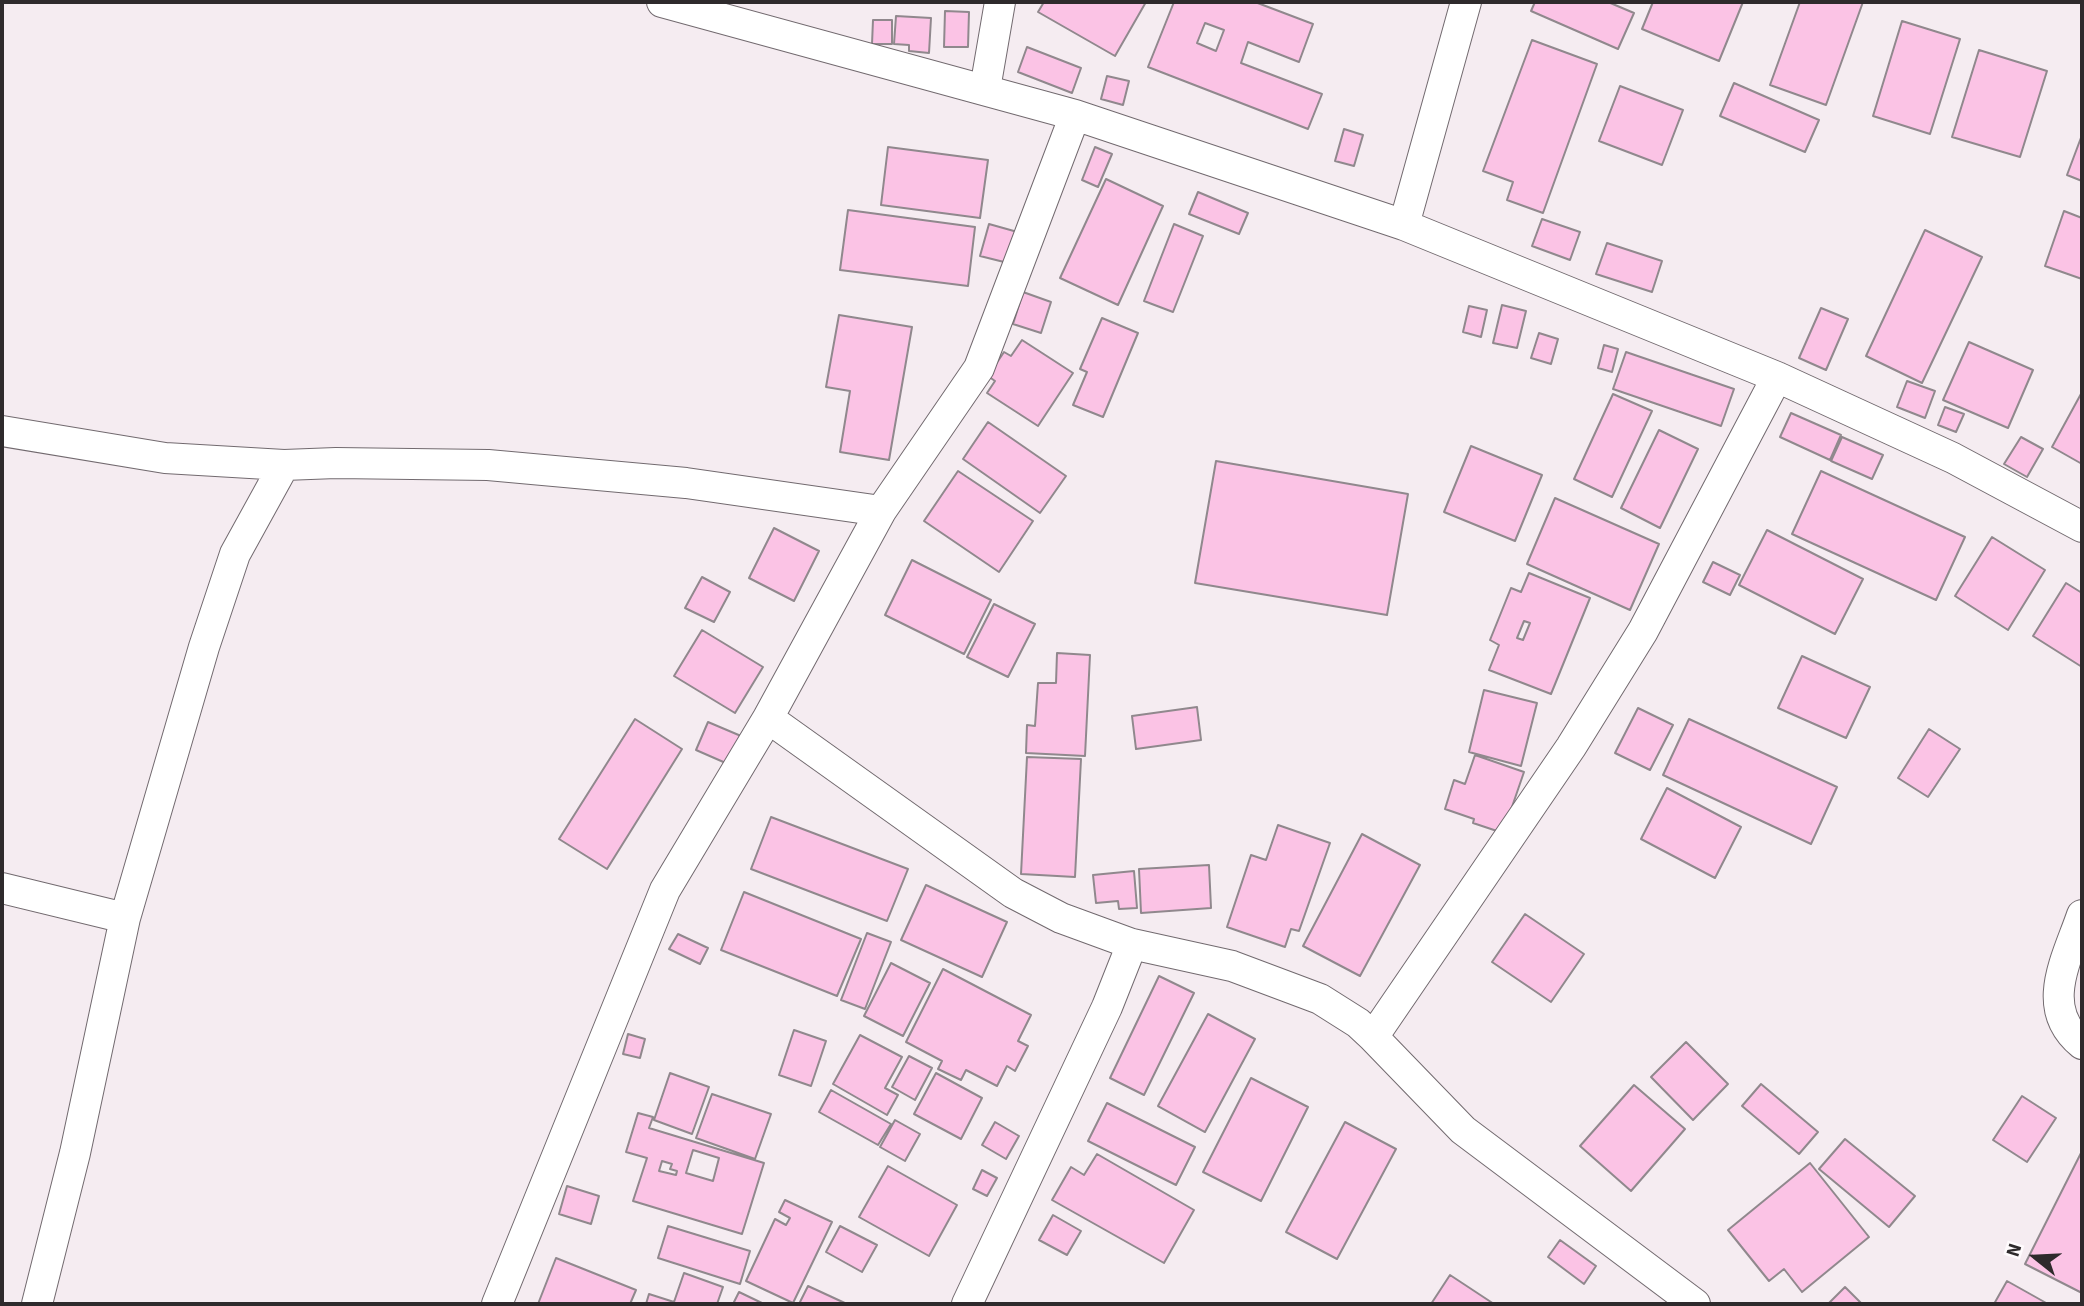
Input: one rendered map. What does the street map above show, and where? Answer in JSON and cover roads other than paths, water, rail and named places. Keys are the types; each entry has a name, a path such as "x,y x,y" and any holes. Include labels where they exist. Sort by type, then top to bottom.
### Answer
{"street":[{"path":"662,2 1075,115 1404,225 1777,377 1953,457 2082,527"},
{"path":"985,89 1000,2"},
{"path":"1404,225 1466,2"},
{"path":"497,1304 665,890 768,718 881,511 979,369 1075,115"},
{"path":"1373,1037 1571,747 1643,631 1777,377"},
{"path":"2,431 165,458 284,465 488,465 686,483 881,511"},
{"path":"37,1304 75,1153 125,918 204,647 235,554 284,465"},
{"path":"768,718 1013,893 1061,918 1132,944 1233,966 1320,999 1358,1023 1463,1130 1695,1304"},
{"path":"2,888 125,918"},
{"path":"2082,915 2059,984 2058,1003 2060,1015 2071,1035 2082,1044"},
{"path":"967,1304 1107,1007 1132,944"}]}
